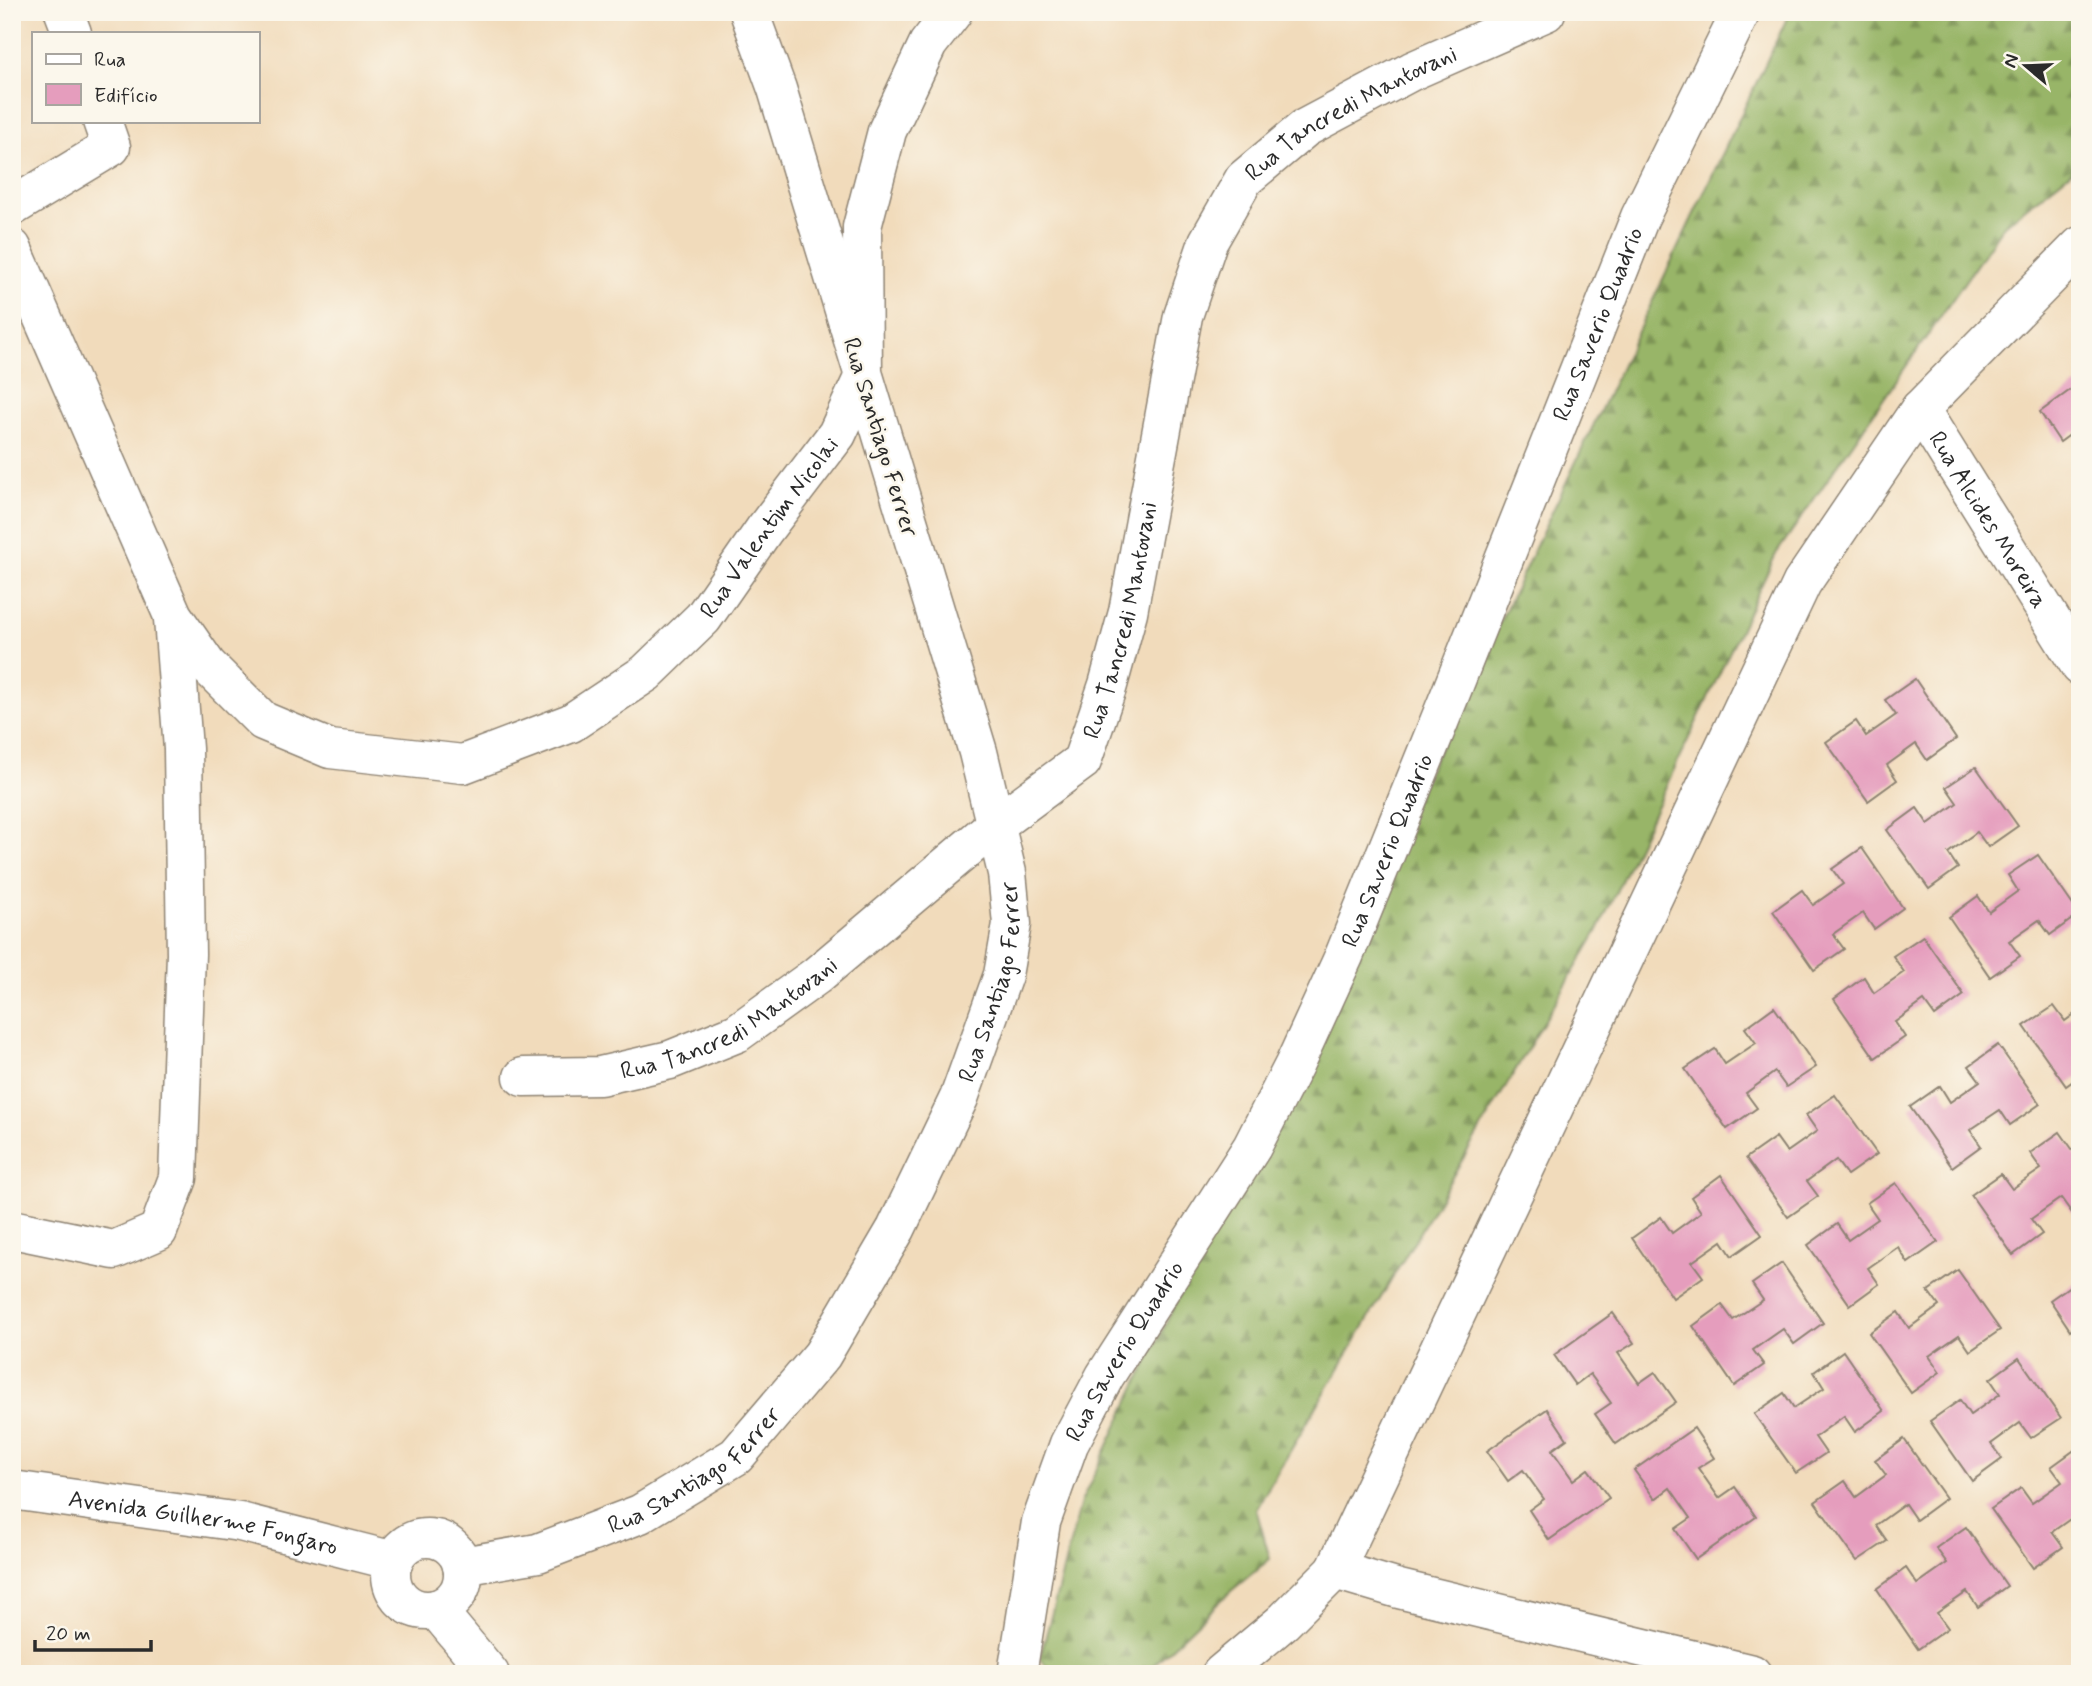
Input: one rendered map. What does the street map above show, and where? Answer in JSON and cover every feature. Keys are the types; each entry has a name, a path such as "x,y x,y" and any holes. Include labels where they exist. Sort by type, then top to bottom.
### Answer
{"street":[{"path":"64,12 72,32"},
{"name":"Rua Santiago Ferrer","path":"462,1566 538,1553 640,1514 736,1456 822,1355 896,1228 959,1098 1003,975 1012,925 1007,873 978,751 777,89 749,12"},
{"name":"Rua Valentim Nicolai","path":"173,617 207,665 263,721 330,749 463,764 571,723 646,673 703,618 764,530 837,435 863,378 862,227 887,131 928,44 953,12"},
{"name":"Rua Tancredi Mantovani","path":"523,1077 600,1076 670,1060 737,1033 816,976 995,825 1082,761 1108,685 1128,612 1184,316 1208,243 1244,179 1305,128 1412,71 1546,12"},
{"name":"Rua Saverio Quadrio","path":"1017,1674 1041,1522 1069,1444 1105,1376 1252,1146 1294,1066 1343,956 1450,695 1640,217 1741,12"},
{"path":"12,207 111,147 102,122"},
{"path":"1222,1674 1283,1622 1335,1570 1802,583 1920,409 2080,246"},
{"path":"12,248 173,617 183,749 186,954 178,1178 158,1231 114,1250 12,1229"},
{"name":"Rua Alcides Moreira","path":"1920,409 2080,666"},
{"name":"Avenida Guilherme Fongaro","path":"12,1490 240,1522 394,1561"},
{"path":"425,1538 448,1545 462,1566 459,1590 446,1605 436,1609 414,1608 396,1593 391,1570 394,1561 403,1548 425,1538"},
{"path":"1335,1570 1399,1589 1752,1674"},
{"path":"436,1609 490,1674"}],"green space":[{"path":"1790,12 2080,12 2080,165 2004,225 1776,554 1597,932 1256,1509 1270,1559 1231,1591 1144,1674 1054,1674 1040,1658 1081,1502"}],"building":[{"path":"2080,383 2080,437 2075,431 2060,442 2040,412"},
{"path":"1915,679 1956,739 1927,760 1916,744 1887,765 1897,780 1868,801 1826,742 1856,721 1866,736 1896,715 1885,700"},
{"path":"1976,767 2018,826 1988,847 1977,832 1948,853 1958,868 1929,889 1887,830 1917,808 1928,824 1957,803 1946,787"},
{"path":"1862,848 1903,908 1874,929 1863,913 1833,934 1844,949 1814,970 1773,911 1802,890 1813,905 1843,884 1832,869"},
{"path":"2038,855 2079,914 2050,935 2039,920 2009,941 2020,956 1990,977 1949,917 1978,896 1989,912 2018,891 2008,875"},
{"path":"1923,936 1964,995 1935,1016 1924,1001 1895,1022 1905,1037 1875,1058 1834,999 1864,977 1874,993 1904,972 1893,956"},
{"path":"2054,1006 2065,1021 2080,1010 2080,1076 2066,1086 2024,1026"},
{"path":"1774,1007 1816,1067 1786,1087 1775,1072 1746,1093 1757,1108 1727,1129 1685,1069 1715,1049 1725,1064 1756,1043 1745,1028"},
{"path":"1998,1045 2040,1104 2010,1125 2000,1110 1970,1130 1981,1146 1952,1167 1910,1107 1940,1086 1950,1102 1980,1081 1969,1066"},
{"path":"1835,1095 1877,1154 1847,1175 1836,1160 1807,1181 1818,1196 1788,1217 1746,1158 1776,1137 1787,1152 1817,1131 1806,1115"},
{"path":"2060,1132 2080,1160 2080,1207 2072,1213 2061,1198 2031,1219 2042,1234 2013,1255 1971,1195 2001,1174 2012,1189 2041,1169 2030,1153"},
{"path":"1721,1175 1762,1235 1732,1256 1722,1241 1692,1262 1703,1277 1673,1298 1632,1238 1661,1217 1672,1233 1701,1212 1691,1197"},
{"path":"1896,1183 1938,1242 1908,1263 1898,1247 1868,1268 1879,1284 1850,1305 1808,1245 1837,1224 1848,1240 1878,1219 1867,1203"},
{"path":"1782,1263 1823,1323 1794,1344 1783,1329 1753,1350 1764,1365 1734,1386 1693,1326 1722,1305 1733,1320 1763,1300 1752,1284"},
{"path":"1958,1270 2000,1330 1970,1351 1959,1335 1929,1356 1940,1372 1911,1393 1869,1333 1898,1312 1909,1328 1939,1306 1928,1291"},
{"path":"2080,1279 2080,1323 2070,1330 2050,1300"},
{"path":"1613,1313 1634,1343 1618,1353 1639,1383 1655,1372 1676,1402 1616,1444 1595,1414 1611,1403 1590,1374 1575,1385 1554,1355"},
{"path":"1843,1351 1884,1411 1855,1432 1844,1416 1815,1437 1826,1453 1796,1473 1754,1414 1784,1393 1794,1408 1824,1388 1814,1372"},
{"path":"2019,1358 2061,1418 2031,1438 2020,1423 1991,1444 2002,1459 1972,1481 1930,1421 1960,1400 1970,1415 2000,1394 1990,1379"},
{"path":"1547,1409 1567,1439 1552,1450 1573,1480 1588,1469 1609,1498 1549,1540 1529,1510 1544,1499 1523,1470 1508,1481 1487,1451"},
{"path":"1694,1428 1714,1458 1698,1468 1719,1498 1735,1487 1756,1517 1696,1559 1675,1529 1691,1518 1670,1488 1655,1499 1634,1470"},
{"path":"1904,1439 1946,1498 1916,1520 1905,1504 1876,1525 1887,1541 1857,1561 1815,1502 1845,1481 1856,1497 1886,1475 1875,1460"},
{"path":"2080,1446 2080,1512 2052,1532 2063,1547 2033,1568 1991,1509 2021,1488 2032,1503 2062,1482 2051,1467"},
{"path":"1966,1527 2007,1586 1978,1607 1967,1592 1937,1613 1948,1628 1918,1649 1877,1589 1906,1568 1917,1584 1947,1563 1936,1548"}]}
